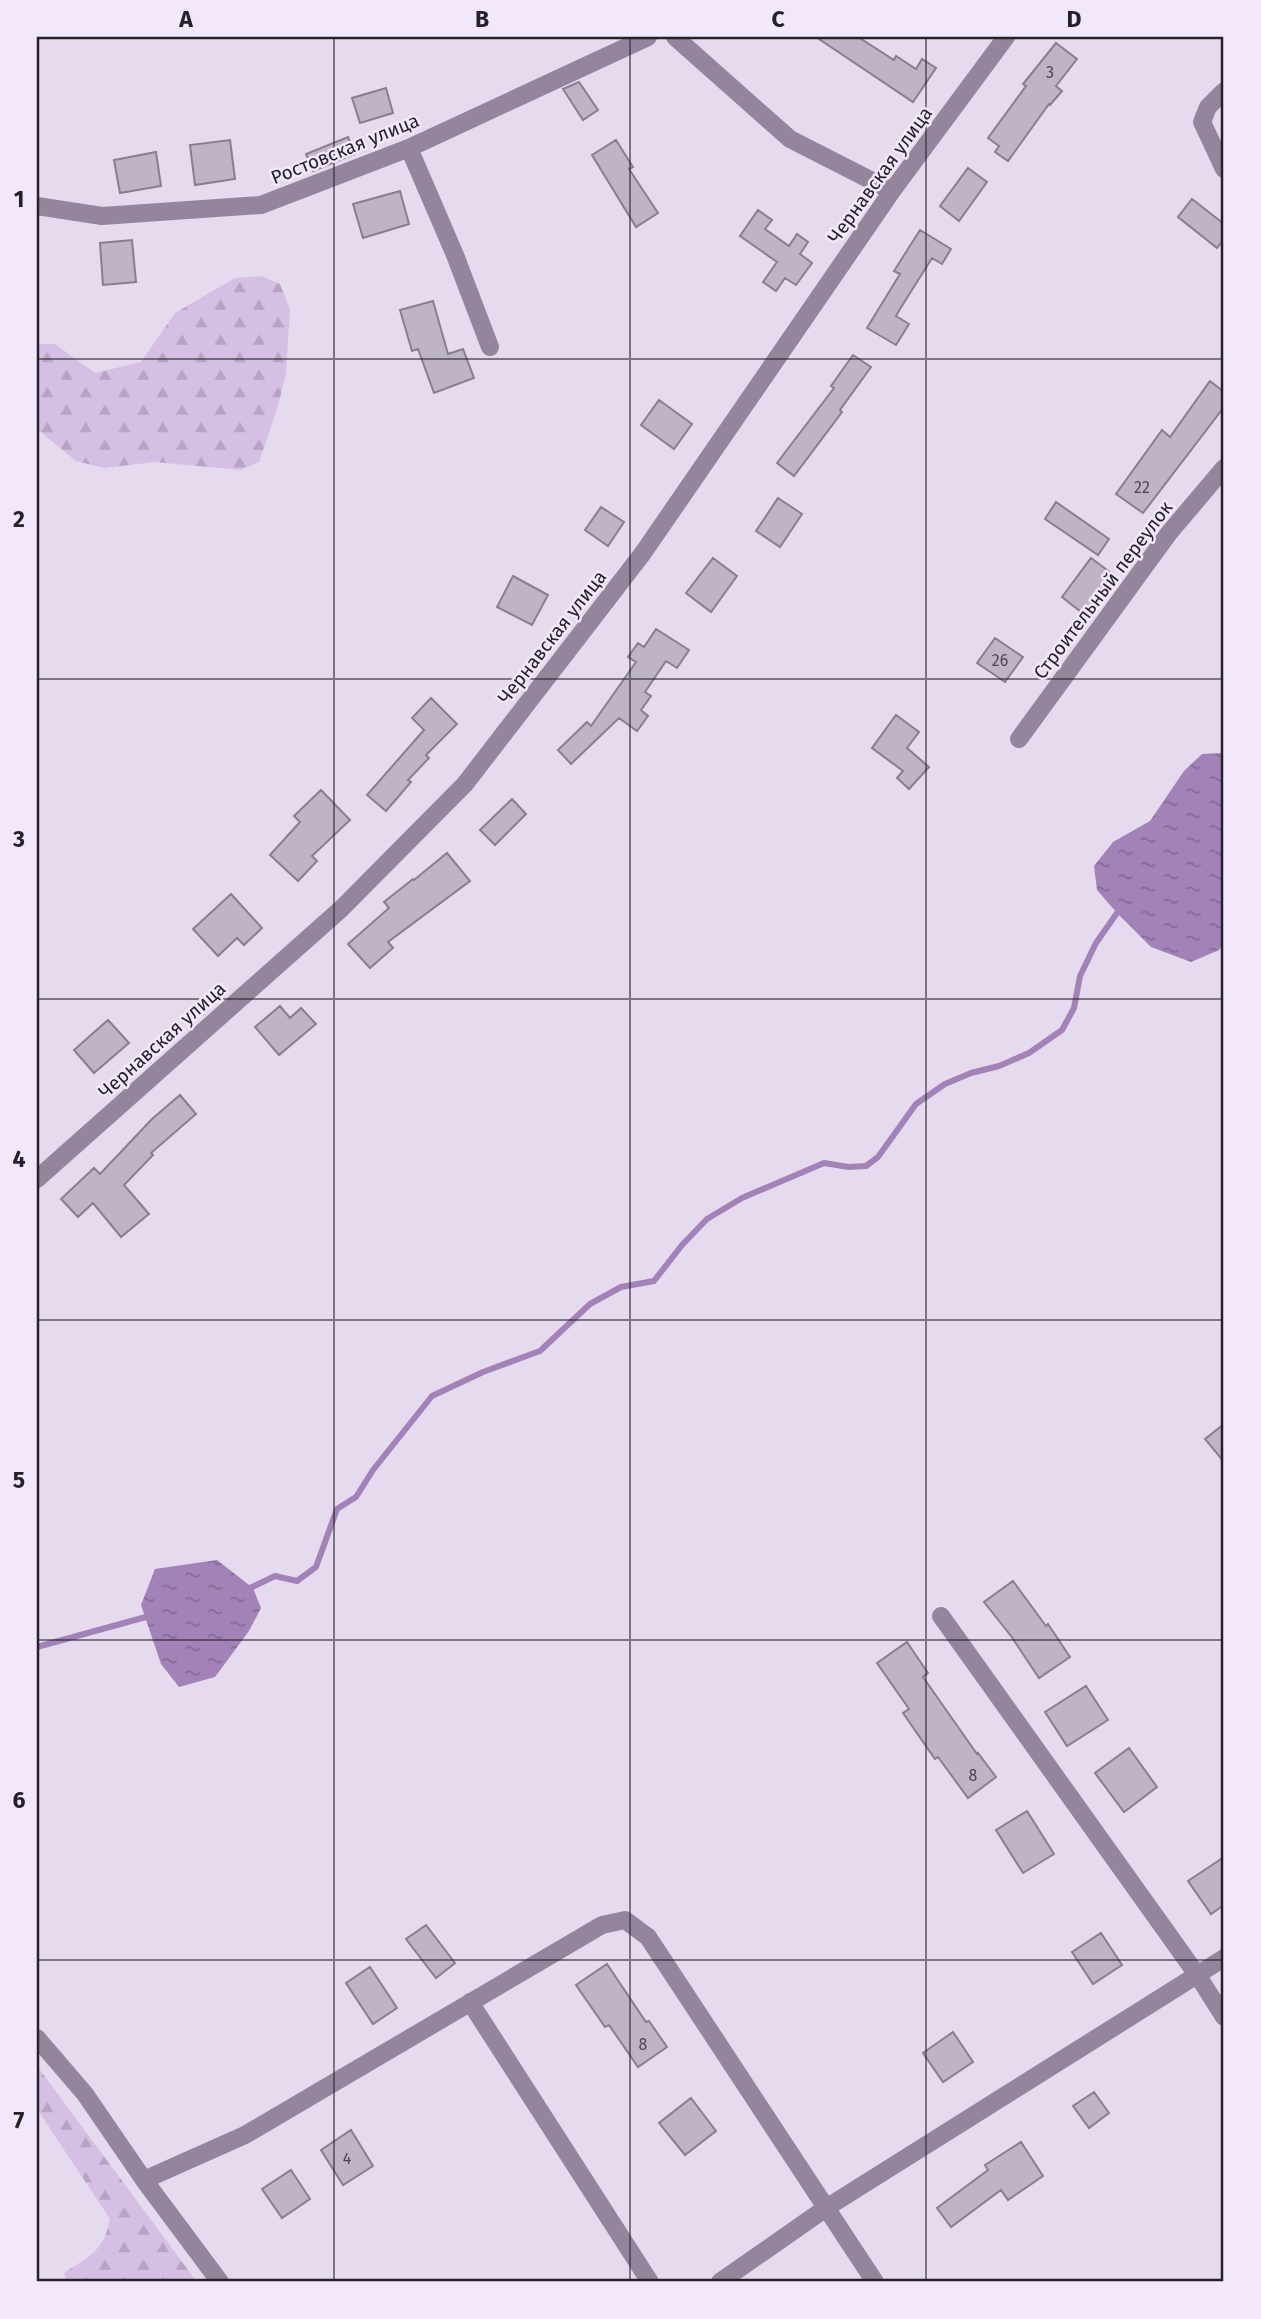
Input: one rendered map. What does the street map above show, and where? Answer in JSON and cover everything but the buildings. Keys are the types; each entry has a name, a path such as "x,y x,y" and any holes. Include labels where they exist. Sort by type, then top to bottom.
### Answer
{"street":[{"name":"Ростовская улица","path":"37,206 103,216 261,205 409,148 648,37"},
{"path":"675,37 790,139 892,191"},
{"name":"Чернавская улица","path":"37,1179 341,909 465,784 643,553 892,191 1006,37"},
{"path":"1224,91 1208,107 1202,122 1224,169"},
{"path":"409,148 455,255 490,347"},
{"name":"Строительный переулок","path":"1018,739 1169,533 1224,468"},
{"path":"941,1616 1198,1976 1224,2017"},
{"path":"145,2180 245,2135 603,1925 625,1920 648,1937 875,2282"},
{"path":"720,2282 826,2207 1224,1958"},
{"path":"470,2002 650,2282"},
{"path":"37,2038 85,2094 220,2282"}],"green space":[{"path":"261,276 280,284 290,309 286,373 259,462 241,470 155,462 104,468 76,461 37,429 37,344 55,344 95,373 141,362 175,313 235,278"},
{"path":"37,2066 197,2282 67,2282 64,2273 94,2252 104,2239 110,2219 37,2109"}],"water":[{"path":"1224,753 1224,943 1219,950 1191,962 1151,947 1097,890 1094,866 1113,842 1150,821 1184,771 1202,754"},
{"path":"217,1560 253,1588 261,1608 249,1631 215,1677 179,1687 161,1664 141,1605 155,1569"}],"waterway":[{"path":"248,1589 275,1576 297,1581 316,1567 337,1509 356,1497 373,1470 432,1396 483,1372 540,1351 590,1304 621,1287 654,1281 682,1245 707,1219 742,1198 824,1163 849,1167 866,1166 878,1157 916,1104 945,1084 1029,1053 1062,1030 1074,1008 1080,976 1096,943 1117,913 1123,910"},
{"path":"37,1647 153,1615"}]}
